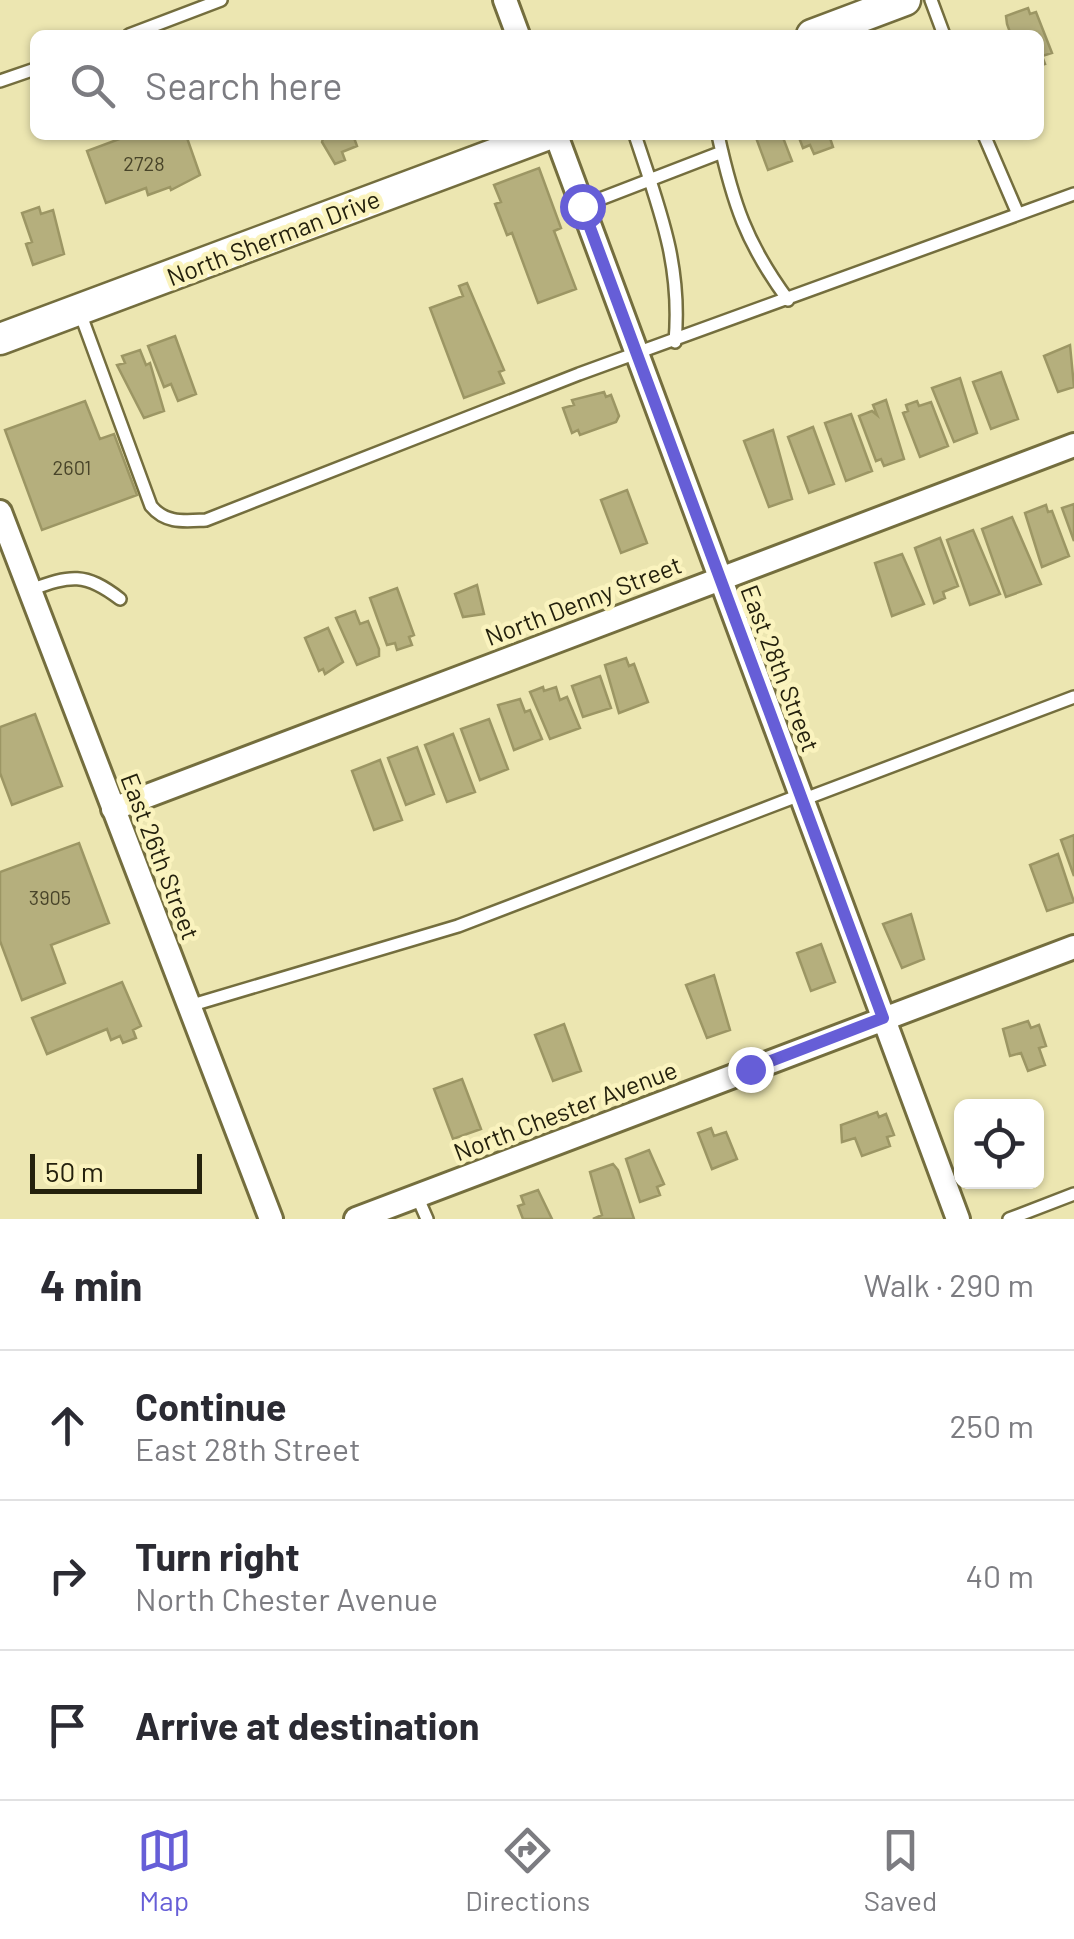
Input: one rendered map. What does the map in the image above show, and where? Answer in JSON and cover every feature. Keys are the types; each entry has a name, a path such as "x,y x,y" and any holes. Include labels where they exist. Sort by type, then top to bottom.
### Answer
{"main road":[{"path":"825,30 905,0"},
{"name":"North Sherman Drive","path":"0,340 533,140"}],"street":[{"path":"505,0 516,30"},
{"name":"East 28th Street","path":"558,140 958,1219"},
{"name":"North Denny Street","path":"113,809 1074,445"},
{"name":"East 26th Street","path":"0,512 271,1219"},
{"name":"North Chester Avenue","path":"356,1219 1074,947"}],"lane":[{"path":"143,30 221,0"},
{"path":"930,0 942,30"},
{"path":"0,82 30,71"},
{"path":"637,140 673,252 678,285 676,342"},
{"path":"719,140 736,214 757,257 788,300"},
{"path":"986,140 1018,214"},
{"path":"582,206 722,152"},
{"path":"79,310 151,506 160,516 177,521 206,520 580,374 1074,194"},
{"path":"30,590 58,580 94,579 120,599"},
{"path":"189,1006 458,926 1074,697"},
{"path":"1010,1219 1074,1194"},
{"path":"417,1196 427,1219"}],"building":[{"path":"1028,8 1030,14 1036,12 1043,30 1009,30 1006,16"},
{"path":"1044,32 1052,53 1044,55"},
{"path":"117,140 188,140 200,175 171,190 170,187 148,195 146,188 106,203 87,151"},
{"path":"355,140 357,146 342,152 345,160 335,164 322,142"},
{"path":"757,140 784,140 792,161 768,170"},
{"path":"800,140 831,140 833,147 814,154 810,145 803,148"},
{"path":"539,168 561,228 554,231 576,289 538,303 512,233 507,235 495,204 501,202 494,185"},
{"path":"39,207 41,214 53,210 64,254 33,265 26,244 32,242 22,213"},
{"path":"467,283 504,370 499,372 504,383 464,398 430,308 463,296 459,286"},
{"path":"175,336 196,394 178,401 171,384 164,387 148,346"},
{"path":"1070,345 1074,387 1058,392 1044,356"},
{"path":"140,350 146,365 150,363 164,411 144,418 117,365 125,363 122,356"},
{"path":"1001,372 1018,419 991,429 973,382"},
{"path":"960,378 977,433 954,442 932,388"},
{"path":"604,392 606,397 611,395 619,416 616,422 580,435 578,430 572,433 563,408 574,405 572,400"},
{"path":"886,400 904,459 884,466 881,459 876,461 859,416 872,411 877,415 873,405"},
{"path":"85,401 100,439 114,434 137,495 42,530 5,430"},
{"path":"917,401 919,406 931,402 948,446 920,457 903,413 908,411 906,405"},
{"path":"851,414 872,471 846,481 825,423"},
{"path":"813,427 834,484 809,493 788,437"},
{"path":"773,430 792,499 769,507 744,441"},
{"path":"627,490 647,543 621,553 601,500"},
{"path":"1074,504 1074,541 1062,508"},
{"path":"1046,505 1048,512 1052,511 1069,556 1042,567 1025,513"},
{"path":"1012,517 1041,584 1006,597 982,529"},
{"path":"973,530 1000,594 970,605 947,540"},
{"path":"940,538 958,586 943,592 945,598 934,603 915,548"},
{"path":"902,554 924,604 892,616 875,563"},
{"path":"477,585 484,614 463,617 455,594"},
{"path":"397,588 414,635 409,637 412,645 397,650 395,643 387,645 370,598"},
{"path":"355,611 360,624 368,621 379,649 379,656 357,665 336,618"},
{"path":"328,628 343,662 325,674 323,669 319,671 305,638"},
{"path":"626,658 629,666 634,664 648,702 619,713 605,665"},
{"path":"600,676 611,708 583,717 572,686"},
{"path":"543,687 544,691 556,687 560,700 567,697 580,728 550,739 530,692"},
{"path":"520,699 525,712 530,710 542,739 514,750 498,705"},
{"path":"35,714 62,786 12,805 0,773 0,727"},
{"path":"489,719 508,769 480,780 461,729"},
{"path":"453,734 475,792 447,802 425,745"},
{"path":"417,747 434,794 406,805 388,758"},
{"path":"380,760 402,820 374,830 352,771"},
{"path":"1074,835 1074,876 1061,840"},
{"path":"79,843 109,923 51,945 65,983 22,1000 0,941 0,872"},
{"path":"1058,854 1074,902 1047,911 1030,865"},
{"path":"911,914 924,959 902,968 883,924"},
{"path":"821,944 835,982 811,991 797,953"},
{"path":"714,975 730,1030 707,1038 686,985"},
{"path":"122,982 141,1026 133,1030 136,1038 123,1043 120,1036 111,1040 107,1029 47,1054 32,1018"},
{"path":"1028,1021 1031,1028 1039,1025 1046,1046 1039,1048 1045,1065 1028,1071 1021,1053 1010,1056 1003,1029"},
{"path":"564,1024 581,1071 553,1081 535,1035"},
{"path":"462,1079 481,1129 453,1139 434,1089"},
{"path":"877,1112 879,1117 886,1114 894,1135 887,1137 890,1146 862,1156 855,1138 842,1142 841,1125"},
{"path":"711,1128 714,1136 726,1132 737,1159 712,1169 698,1133"},
{"path":"649,1150 664,1184 657,1187 660,1195 640,1202 626,1159"},
{"path":"613,1164 634,1219 593,1219 602,1215 590,1172"},
{"path":"538,1190 552,1219 523,1219 518,1206 524,1204 521,1196"}],"route":[{"path":"582,206 883,1018 750,1069"}]}
